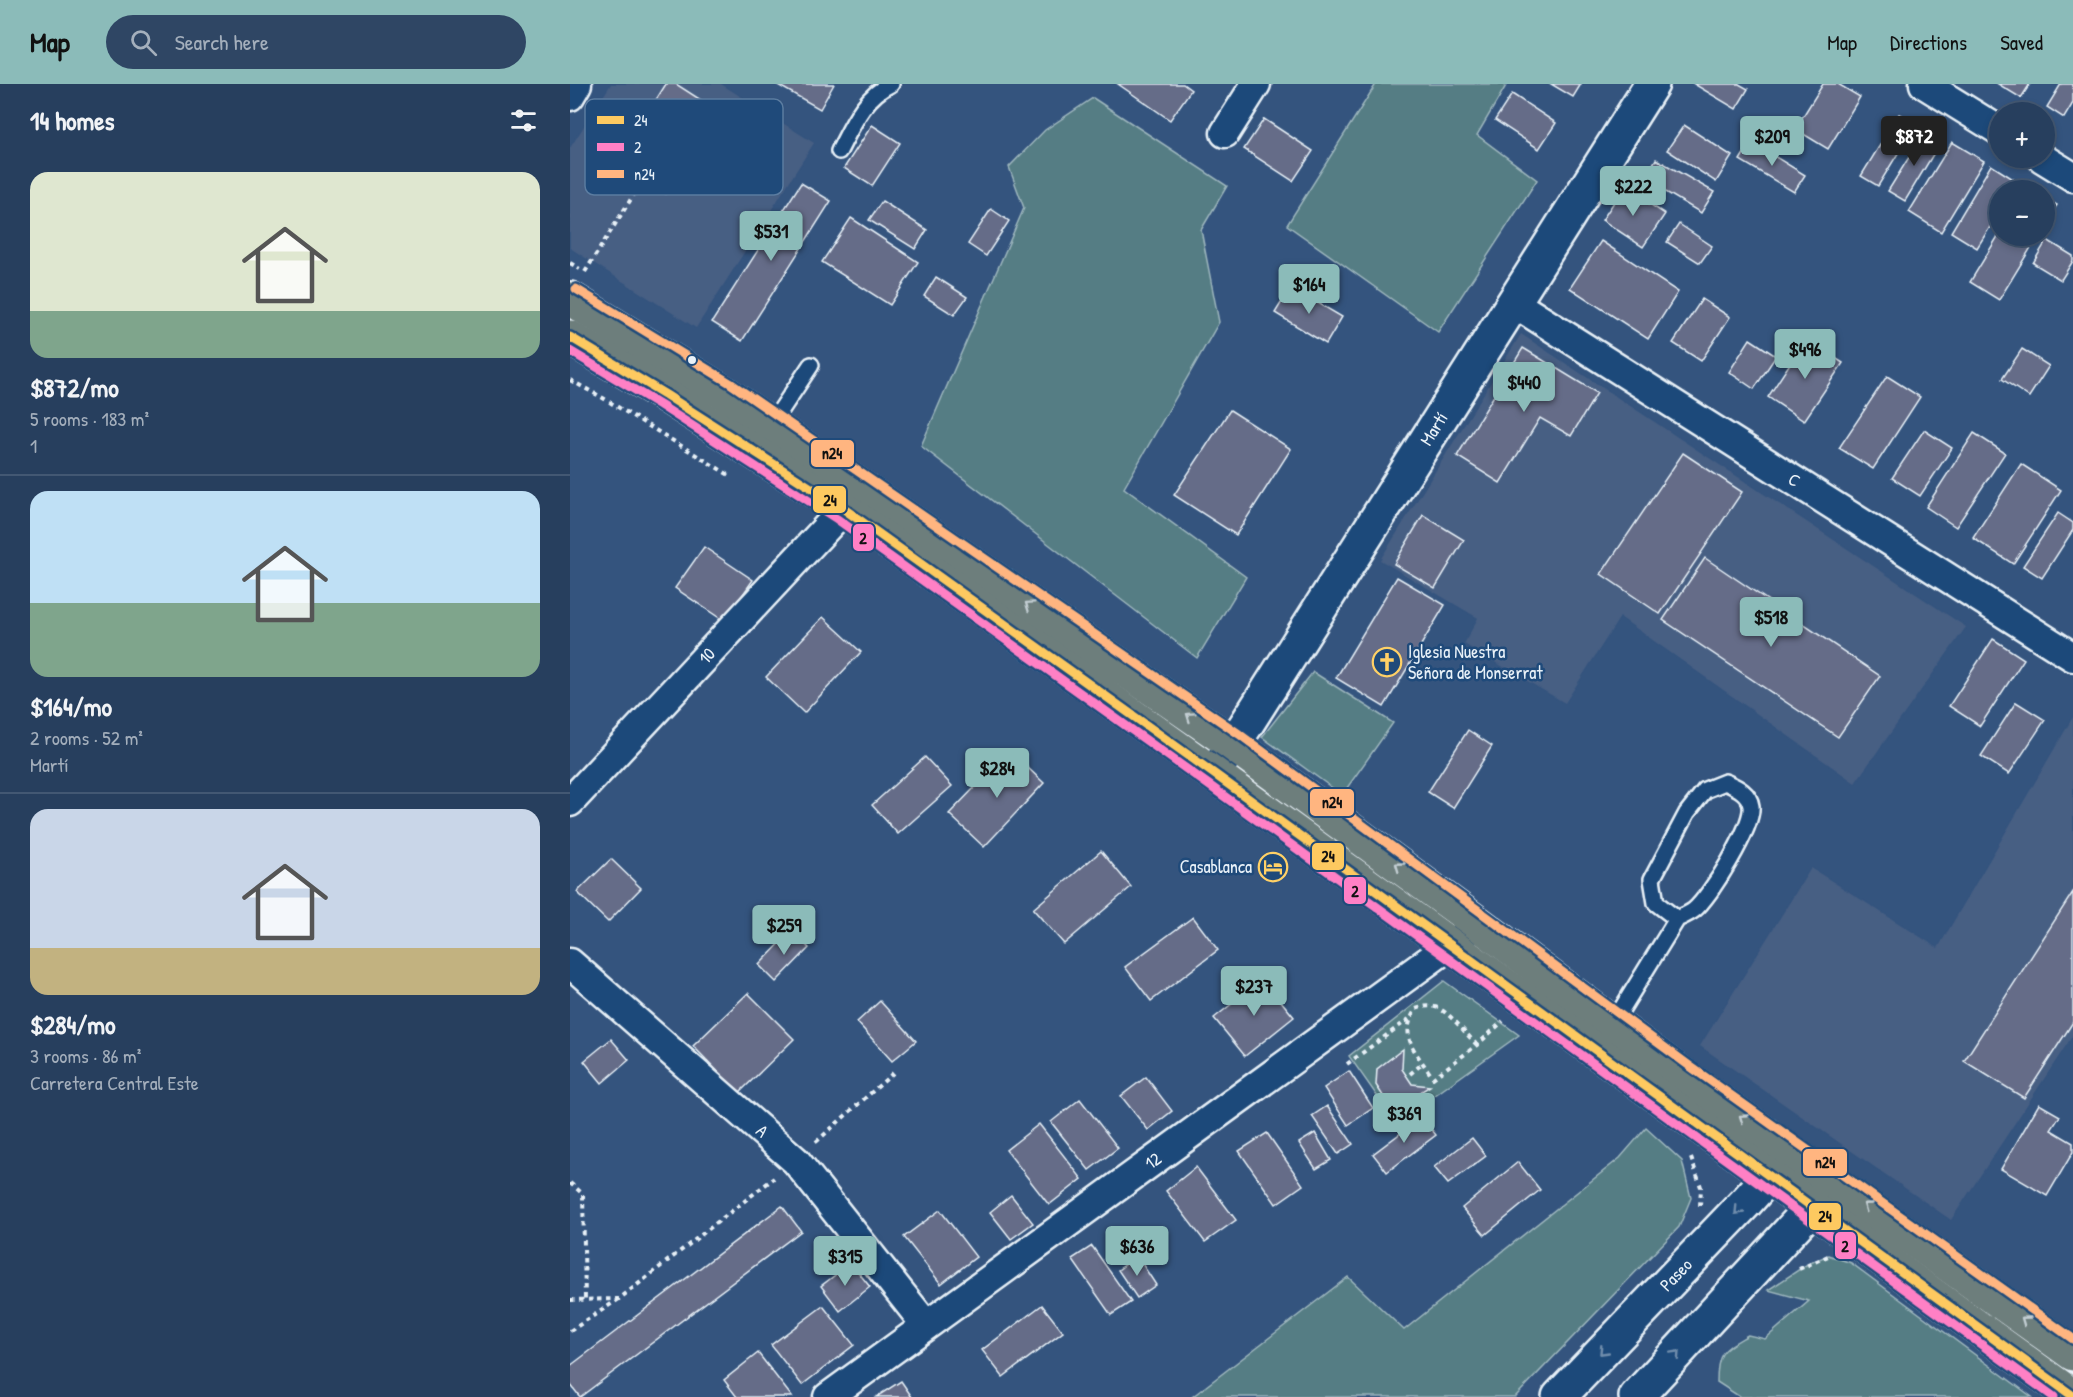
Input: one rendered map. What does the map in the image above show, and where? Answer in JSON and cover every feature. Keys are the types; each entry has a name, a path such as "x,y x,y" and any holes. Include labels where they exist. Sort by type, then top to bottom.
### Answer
{"main road":[{"path":"578,286 723,393 761,437 844,509 1451,945 1604,1037 1684,1077 2073,1354"},
{"path":"570,337 761,437 1232,745 1478,924 1604,1037 1770,1176 2073,1396"}],"street":[{"path":"570,96 577,84"},
{"path":"1225,132 1256,84"},
{"name":"Martí","path":"1213,773 1652,84"},
{"path":"1924,84 1989,124"},
{"path":"2055,166 2073,177"},
{"name":"C","path":"1514,303 2073,657"},
{"name":"10","path":"570,802 844,509"},
{"name":"12","path":"828,1397 1478,924"},
{"name":"A","path":"570,963 796,1161 926,1325"},
{"name":"Paseo","path":"1559,1397 1791,1152"},
{"path":"1636,1397 1835,1183"}],"lane":[{"path":"839,151 862,108 882,88 891,84"},
{"path":"761,437 811,365"},
{"path":"1604,1037 1677,919 1695,909 1729,862 1750,822 1751,804 1744,792 1725,782 1705,790 1687,813 1652,879 1656,903 1677,919"}],"path":[{"path":"578,286 634,195"},
{"path":"570,381 603,398 733,477"},
{"path":"1347,1064 1409,1019 1416,1009 1426,1006 1437,1007 1444,1011 1477,1045"},
{"path":"1409,1019 1408,1041 1434,1078 1477,1045 1504,1020 1497,1016"},
{"path":"1410,1074 1423,1063"},
{"path":"570,1331 619,1299 796,1161 893,1073"},
{"path":"1690,1155 1701,1187 1700,1210"},
{"path":"570,1183 583,1194 585,1299"},
{"path":"570,1300 619,1299"}],"shaded area":[{"path":"611,84 721,84 745,99 601,99"},
{"path":"783,123 814,143 783,192"},
{"path":"585,125 585,195 781,195 696,328 570,248 570,148"},
{"path":"1521,334 1966,627 1855,783 1620,617 1565,703 1464,644 1478,618 1380,560"},
{"path":"2073,717 2073,1035 1951,1220 1700,1046 1811,868 1938,948"}],"green space":[{"path":"1376,84 1507,84 1477,135 1537,180 1438,332 1287,225"},
{"path":"1093,98 1227,186 1201,230 1219,322 1124,488 1246,577 1197,658 921,446 1024,208 1009,167 1045,130"},
{"path":"1313,672 1393,723 1342,795 1262,737"},
{"path":"1444,981 1519,1035 1396,1123 1349,1056"},
{"path":"1646,1128 1682,1161 1691,1198 1679,1227 1515,1397 1192,1397 1348,1277 1404,1330 1620,1158"},
{"path":"1828,1255 1851,1263 2032,1397 1740,1397 1717,1382 1720,1357 1727,1348 1748,1335 1765,1339 1809,1301 1768,1290 1806,1265"}],"building":[{"path":"666,84 676,84 699,99 657,99"},
{"path":"776,84 834,84 820,109"},
{"path":"1118,84 1183,84 1191,90 1170,120"},
{"path":"1551,84 1581,84 1573,97"},
{"path":"1694,84 1739,84 1748,89 1736,109"},
{"path":"1823,84 1838,84 1860,97 1828,149 1795,129"},
{"path":"1998,84 2030,84 2021,98"},
{"path":"2061,84 2073,84 2073,103 2064,118 2055,112 2055,102 2050,102"},
{"path":"1512,94 1556,123 1539,149 1495,120"},
{"path":"1899,114 1916,124 1878,186 1861,176"},
{"path":"1264,119 1313,151 1293,181 1244,149"},
{"path":"872,125 900,143 872,186 844,168"},
{"path":"1684,125 1732,156 1716,182 1667,150"},
{"path":"1924,133 1940,143 1905,201 1888,191"},
{"path":"1751,142 1805,175 1794,192 1740,160"},
{"path":"1952,142 1984,161 1941,232 1909,212"},
{"path":"1656,159 1714,192 1701,213 1644,179"},
{"path":"1989,168 1996,168 2015,180 1989,180 1989,229 1977,248 1951,232"},
{"path":"801,183 831,201 742,341 712,322"},
{"path":"1624,187 1665,214 1643,247 1602,220"},
{"path":"882,201 927,230 915,249 869,220"},
{"path":"991,209 1009,221 986,256 968,244"},
{"path":"851,218 918,262 890,305 822,262"},
{"path":"1679,224 1712,246 1700,263 1667,242"},
{"path":"1601,241 1678,292 1648,339 1570,288"},
{"path":"2055,245 2073,256 2073,261 2061,280 2033,263 2043,246"},
{"path":"1992,246 2032,246 1999,300 1970,282"},
{"path":"936,277 967,297 954,315 924,296"},
{"path":"1291,287 1342,317 1326,344 1275,313"},
{"path":"1702,299 1730,317 1701,361 1673,343"},
{"path":"1750,339 1776,356 1754,389 1729,372"},
{"path":"1806,339 1843,363 1804,421 1768,397"},
{"path":"1523,348 1597,393 1571,436 1540,418 1500,483 1457,456"},
{"path":"2022,349 2049,366 2029,397 2002,379"},
{"path":"1887,376 1920,397 1873,469 1839,448"},
{"path":"1230,410 1291,449 1236,535 1174,495"},
{"path":"1924,430 1952,448 1920,496 1892,478"},
{"path":"1974,433 2005,453 1956,527 1926,507"},
{"path":"1683,453 1742,492 1660,614 1601,574"},
{"path":"2021,464 2061,490 2013,564 1973,538"},
{"path":"2058,513 2073,523 2073,530 2042,578 2023,566"},
{"path":"1423,515 1464,540 1435,588 1394,564"},
{"path":"704,547 753,580 724,621 675,588"},
{"path":"1705,558 1880,676 1838,737 1663,620"},
{"path":"1397,577 1445,605 1384,707 1336,678"},
{"path":"823,617 861,652 804,713 766,677"},
{"path":"1993,639 2024,659 1980,726 1949,706"},
{"path":"2016,702 2045,720 2009,774 1981,756"},
{"path":"1468,730 1492,746 1453,808 1428,792"},
{"path":"1010,751 1044,783 984,847 949,814"},
{"path":"925,757 952,786 898,834 872,805"},
{"path":"1101,851 1131,887 1064,944 1033,909"},
{"path":"611,859 641,888 608,922 577,892"},
{"path":"2073,892 2073,1022 2024,1098 1964,1061"},
{"path":"1193,917 1218,950 1151,1001 1125,967"},
{"path":"792,931 809,948 776,982 759,965"},
{"path":"1263,979 1294,1017 1245,1056 1214,1018"},
{"path":"748,993 794,1039 739,1093 693,1046"},
{"path":"880,1001 916,1041 892,1061 857,1022"},
{"path":"611,1039 629,1060 602,1083 584,1061"},
{"path":"1403,1049 1402,1069 1412,1084 1430,1086 1403,1103 1385,1099 1376,1085 1377,1069"},
{"path":"1349,1071 1373,1108 1348,1125 1324,1088"},
{"path":"1146,1077 1172,1111 1148,1130 1121,1096"},
{"path":"1080,1099 1118,1148 1089,1170 1051,1122"},
{"path":"2039,1104 2060,1116 2051,1130 2073,1143 2073,1152 2047,1196 2001,1169"},
{"path":"1327,1106 1353,1144 1338,1154 1312,1116"},
{"path":"1422,1117 1436,1135 1387,1172 1373,1154"},
{"path":"1039,1124 1082,1179 1049,1205 1006,1150"},
{"path":"1267,1133 1303,1185 1276,1204 1239,1151"},
{"path":"1315,1133 1331,1160 1316,1169 1299,1143"},
{"path":"1472,1138 1486,1156 1448,1184 1434,1167"},
{"path":"1518,1162 1540,1190 1485,1235 1462,1208"},
{"path":"1196,1167 1236,1220 1205,1242 1166,1191"},
{"path":"1011,1195 1033,1223 1011,1239 990,1212"},
{"path":"782,1206 801,1231 580,1397 570,1384 570,1366"},
{"path":"940,1210 976,1257 941,1284 904,1237"},
{"path":"1092,1246 1131,1302 1111,1315 1072,1259"},
{"path":"1137,1256 1156,1285 1137,1298 1118,1270"},
{"path":"851,1263 870,1287 840,1311 821,1286"},
{"path":"1042,1305 1063,1332 1003,1377 982,1350"},
{"path":"823,1306 854,1345 802,1385 771,1345"},
{"path":"758,1353 792,1397 737,1397 724,1380"},
{"path":"901,1381 912,1397 876,1397"}],"transit line":[{"name":"n24","path":"576,289 730,383 1239,734 1691,1067 2073,1339"},
{"name":"24","path":"570,337 666,395 844,509 1213,773 2073,1396"},
{"name":"2","path":"570,351 660,405 837,519 2054,1397"}],"place":[{"name":"Iglesia Nuestra Señora de Monserrat","path":"1387,662"},
{"name":"Casablanca","path":"1273,867"}]}
